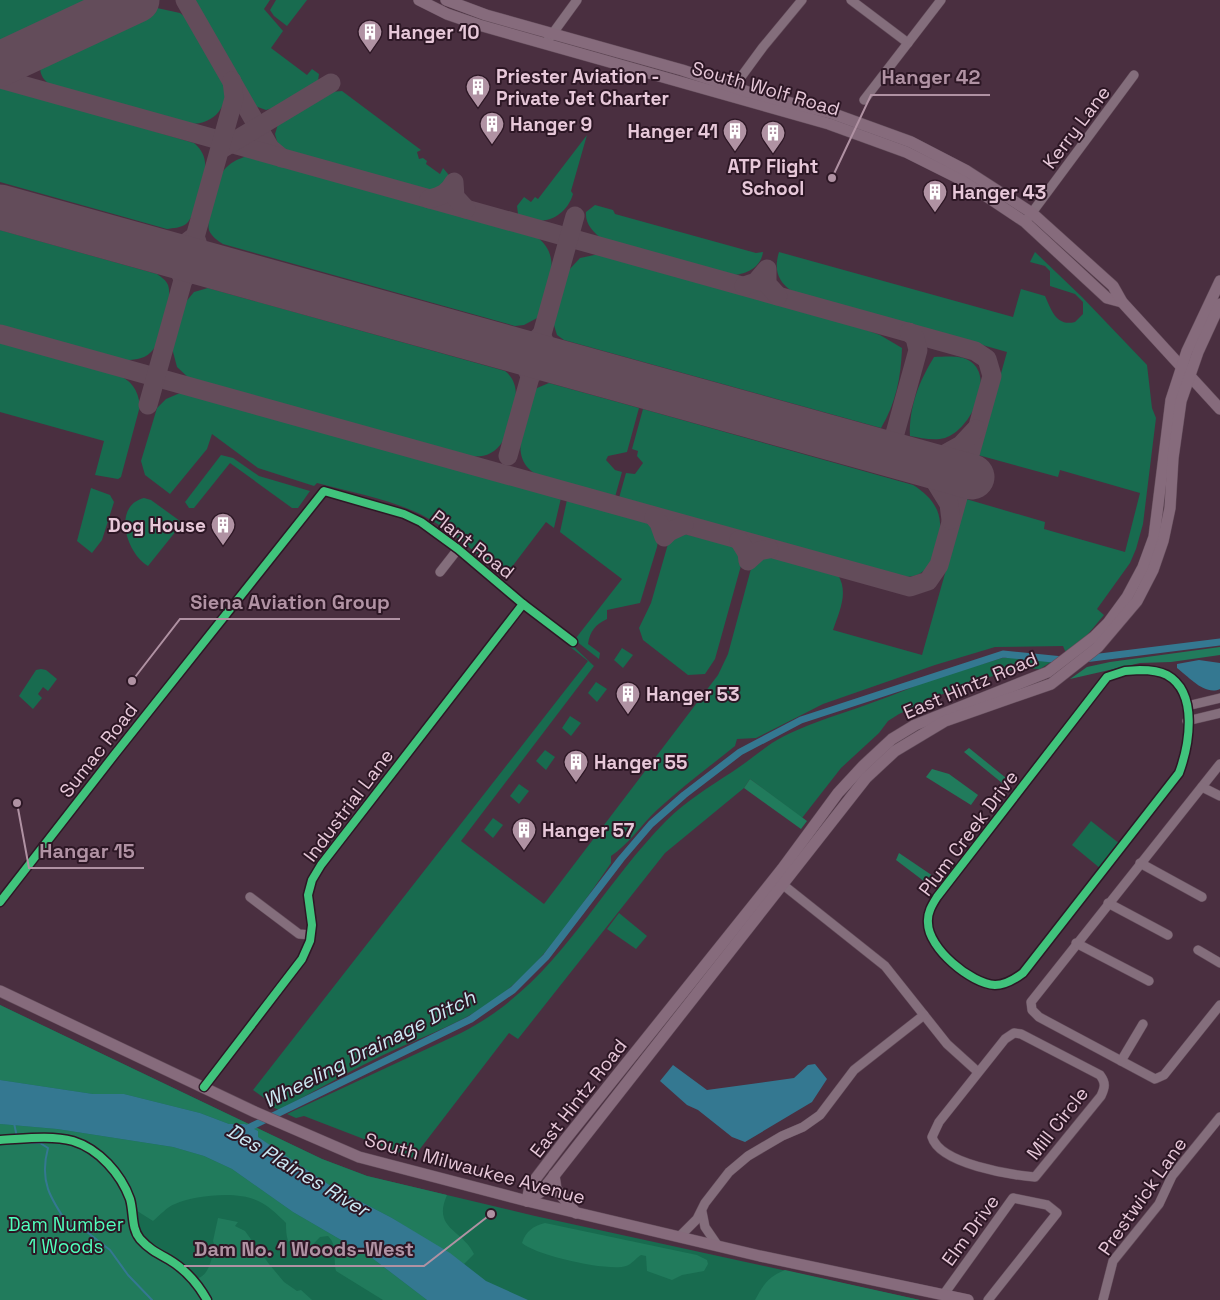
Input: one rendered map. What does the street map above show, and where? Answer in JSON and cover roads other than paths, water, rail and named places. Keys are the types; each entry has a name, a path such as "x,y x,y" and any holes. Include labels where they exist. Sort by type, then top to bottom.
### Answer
{"main road":[{"name":"South Wolf Road","path":"419,0 447,14 479,25 545,44 730,91"},
{"name":"South Wolf Road","path":"446,0 486,15 552,34 829,124 906,152 962,180 1028,218 1107,298 1122,302 1220,409"},
{"name":"East Hintz Road","path":"527,1202 542,1191 554,1176 866,778 895,751 945,721 1051,684 1097,642 1137,600 1153,570 1163,540 1170,508 1173,458 1185,373 1204,312 1220,281"},
{"name":"East Hintz Road","path":"1185,373 1220,304"},
{"name":"East Hintz Road","path":"527,1202 530,1186 565,1140 782,869 838,793 863,766 892,739 915,725 1048,672 1097,642"},
{"name":"South Milwaukee Avenue","path":"0,991 282,1125 359,1157 527,1202 718,1246 968,1300"},
{"path":"554,1176 556,1189 576,1213"}],"street":[{"path":"545,44 577,0"},
{"path":"730,91 802,0"},
{"path":"851,0 908,43"},
{"path":"864,100 941,0"},
{"name":"Kerry Lane","path":"1028,218 1134,75"},
{"name":"Plant Road","path":"317,502 324,491 404,514 434,530 523,604 573,642"},
{"name":"Sumac Road","path":"0,902 115,754 317,502"},
{"path":"440,572 458,549"},
{"name":"Industrial Lane","path":"204,1087 302,959 311,935 308,894 312,880 321,865 523,604"},
{"name":"Plum Creek Drive","path":"1140,670 1166,675 1177,683 1184,694 1187,706 1185,756 1179,773 1023,973 1011,981 996,985 978,981 940,951 930,936 928,922 930,909 937,897 1107,677 1124,671 1140,670"},
{"path":"1187,706 1220,698"},
{"path":"1187,721 1220,712"},
{"path":"1220,764 1031,1002 1032,1010 1039,1017 1155,1079 1160,1078 1220,1005"},
{"path":"1202,787 1220,796"},
{"path":"1140,863 1202,897"},
{"path":"782,884 885,966 947,1044 978,1072"},
{"path":"250,897 299,934 311,935"},
{"path":"1108,903 1168,935"},
{"path":"1076,944 1148,981"},
{"path":"1198,950 1220,963"},
{"path":"679,1237 697,1219 729,1172 748,1156 782,1136 803,1127 820,1115 854,1070 924,1014"},
{"path":"1121,1061 1143,1024"},
{"name":"Mill Circle","path":"1014,1033 1021,1034 1100,1075 1105,1087 1101,1096 1038,1174 1032,1176 980,1167 960,1161 934,1143 933,1133 936,1126 978,1072 1008,1036 1014,1033"},
{"name":"Prestwick Lane","path":"1103,1300 1113,1262 1159,1204 1172,1176 1220,1117"},
{"name":"Elm Drive","path":"944,1294 1014,1198 1047,1205 1057,1213 988,1300"},
{"path":"702,1211 704,1227 718,1246"}],"water":[{"path":"1199,660 1220,663 1220,689 1209,690 1203,688 1177,668 1177,664"},
{"path":"815,1064 827,1079 812,1102 745,1142 732,1137 698,1110 687,1105 660,1081 673,1065 707,1090 794,1078 808,1065"},
{"name":"Des Plaines River","path":"0,1080 93,1094 124,1094 200,1113 229,1124 245,1124 258,1131 258,1137 331,1186 392,1218 450,1253 486,1281 528,1300 427,1300 372,1258 293,1212 232,1169 204,1156 173,1147 57,1129 0,1124"}],"waterway":[{"name":"Wheeling Drainage Ditch","path":"1084,659 1220,642"},
{"name":"Wheeling Drainage Ditch","path":"244,1130 471,1019 513,990 546,957 621,859 651,824 684,795 740,752 801,720 1003,654 1063,660"},
{"path":"14,1123 18,1142 40,1143 48,1148 45,1170 48,1189 56,1207 69,1226 78,1225 110,1250 128,1275 152,1300"}],"place":[{"name":"Hanger 10","path":"370,53"},
{"name":"Priester Aviation - Private Jet Charter","path":"478,108"},
{"name":"Hanger 9","path":"492,145"},
{"name":"Hanger 41","path":"735,152"},
{"name":"ATP Flight School","path":"773,154"},
{"name":"Hanger 42","path":"832,178"},
{"name":"Hanger 43","path":"935,213"},
{"name":"Dog House","path":"223,546"},
{"name":"Siena Aviation Group","path":"132,681"},
{"name":"Hanger 53","path":"628,715"},
{"name":"Hanger 55","path":"576,783"},
{"name":"Hangar 15","path":"17,803"},
{"name":"Hanger 57","path":"524,851"},
{"name":"Dam No. 1 Woods-West","path":"491,1214"}],"park label":[{"name":"Dam Number 1 Woods","path":"66,1235"}]}
